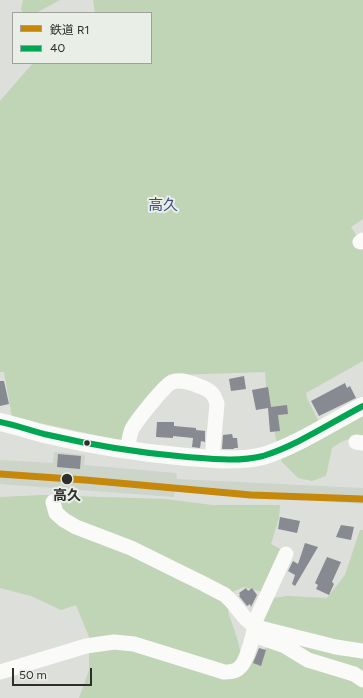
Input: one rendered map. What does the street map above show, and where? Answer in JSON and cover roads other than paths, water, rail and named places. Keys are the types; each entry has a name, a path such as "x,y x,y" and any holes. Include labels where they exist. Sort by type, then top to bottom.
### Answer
{"main road":[{"path":"0,422 43,434 127,450 212,459 241,459 261,456 277,451 363,406"}],"street":[{"path":"127,450 132,429 159,394 172,382 191,383 208,389 213,393 217,404 212,459"},
{"path":"52,502 56,513 76,527 131,548 225,595 254,630 308,660 354,674 363,680"},
{"path":"0,672 86,646 114,642 134,644 224,672 233,672 240,668 246,659 254,630 286,554"},
{"path":"254,630 267,630 336,647 363,651"}],"rail line":[{"name":"R1","path":"0,474 251,495 363,499"}],"place":[{"name":"高久","path":"67,479"}],"district":[{"name":"高久","path":"163,206"}]}
